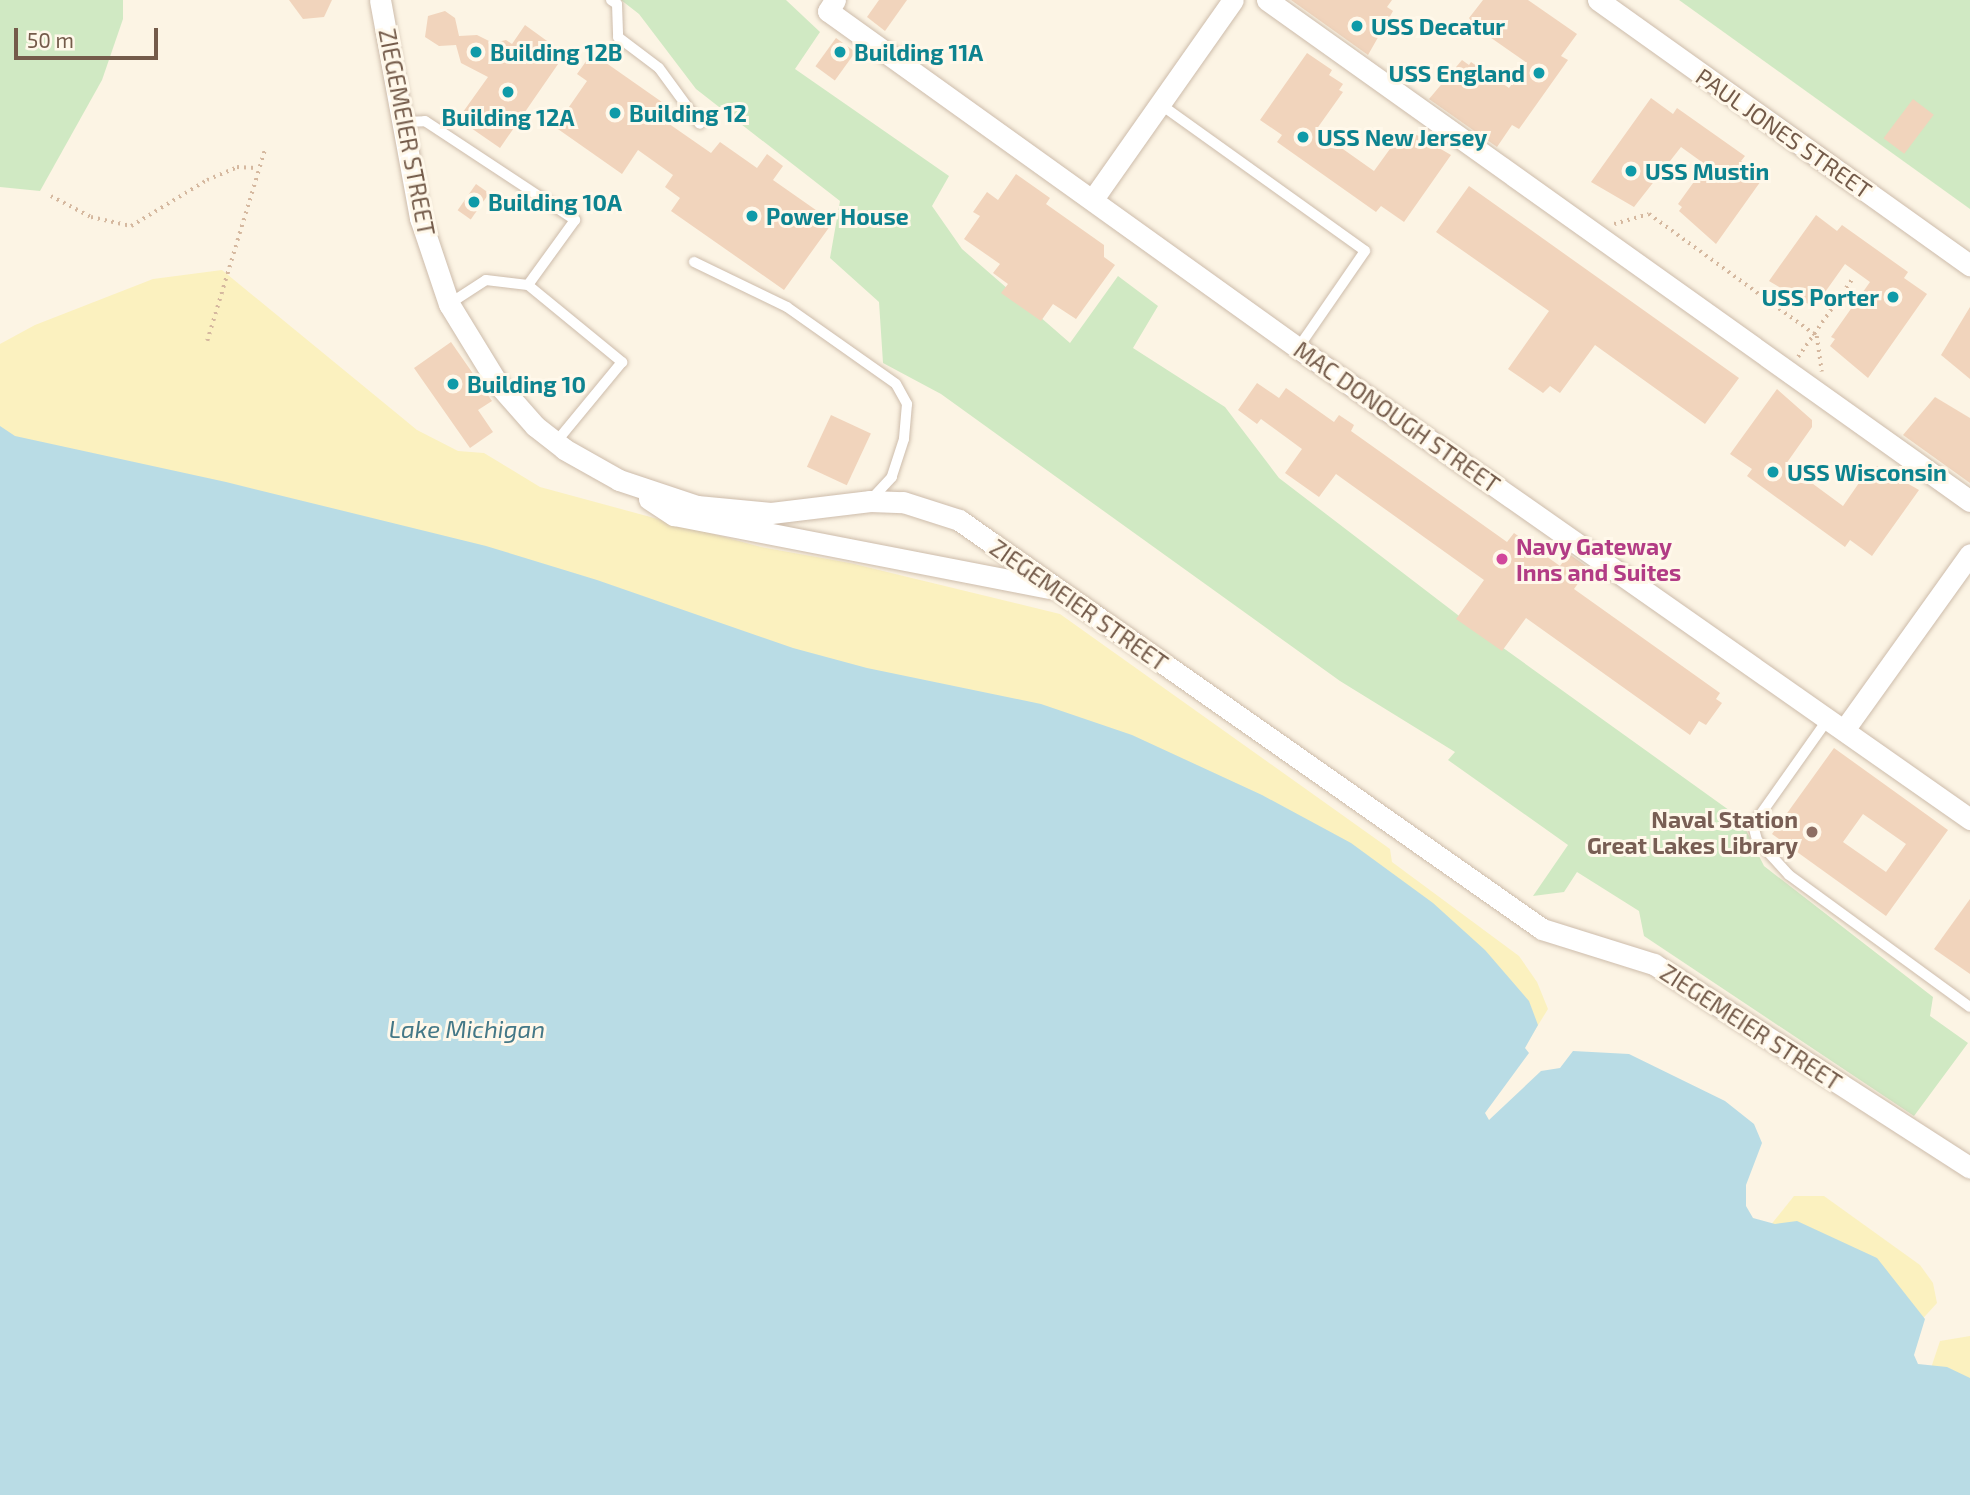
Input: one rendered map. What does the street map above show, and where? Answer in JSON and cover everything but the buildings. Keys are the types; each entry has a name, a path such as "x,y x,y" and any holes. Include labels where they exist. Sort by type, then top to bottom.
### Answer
{"street":[{"name":"ZIEGEMEIER STREET","path":"380,0 420,218 449,304 498,384 555,442 619,480 698,506 742,512 817,510 870,501 903,502 959,520 1542,929 1654,964 1970,1168"},
{"path":"1093,198 1233,0"},
{"path":"1267,0 1970,500"},
{"name":"PAUL JONES STREET","path":"1598,0 1970,265"},
{"name":"MAC DONOUGH STREET","path":"832,5 1298,348 1970,819"},
{"path":"619,480 674,515 1058,590"},
{"path":"1836,725 1970,554"}],"lane":[{"path":"611,0 617,4 618,37 659,68 700,124"},
{"path":"1160,104 1365,251 1298,348"},
{"path":"402,122 425,121 575,220 528,285"},
{"path":"694,262 787,307 896,384 907,404 904,439 892,477 870,501"},
{"path":"449,304 486,280 528,285 622,362 555,442"},
{"path":"1836,725 1753,825 1757,840 1789,875 1970,1007"}],"path":[{"path":"208,341 225,293 257,168 265,149"},
{"path":"51,196 91,217 131,226 206,180 237,167 257,168"},
{"path":"1592,231 1649,214 1815,334 1826,398"},
{"path":"1788,371 1853,278"}],"green space":[{"path":"0,0 123,0 123,19 102,80 40,191 0,187"},
{"path":"621,0 786,0 820,32 795,69 949,176 932,206 962,249 1070,343 1118,276 1158,306 1133,348 1225,407 1279,478 1467,622 1740,818 1764,866 1933,997 1930,1016 1968,1043 1914,1116 1644,936 1639,911 1577,872 1564,892 1533,896 1568,845 1448,760 1455,752 1340,681 941,394 883,363 879,302 830,258 840,201 696,89 639,14"},
{"path":"1679,0 1970,0 1970,209"}],"sand":[{"path":"222,270 417,430 458,451 484,453 540,487 761,547 850,563 1060,614 1390,849 1392,862 1519,956 1537,982 1548,1009 1516,1061 0,669 0,344 35,325 153,279"},
{"path":"1794,1196 1824,1196 1920,1265 1933,1283 1937,1303 1897,1347 1745,1257"},
{"path":"1970,1336 1970,1445 1918,1407 1940,1341"}],"water":[{"name":"Lake Michigan","path":"0,426 15,436 226,482 486,546 597,580 793,648 867,668 1041,704 1132,735 1262,795 1351,843 1433,903 1485,950 1529,1001 1538,1025 1525,1048 1529,1053 1485,1113 1489,1120 1541,1071 1560,1068 1573,1051 1629,1054 1725,1101 1754,1124 1762,1143 1746,1185 1746,1206 1753,1218 1775,1224 1797,1221 1877,1258 1925,1319 1914,1355 1918,1364 1947,1367 1970,1378 1970,1495 0,1495"}],"place":[{"name":"USS Decatur","path":"1357,26"},
{"name":"Building 12B","path":"476,52"},
{"name":"Building 11A","path":"840,52"},
{"name":"USS England","path":"1539,73"},
{"name":"Building 12A","path":"508,92"},
{"name":"Building 12","path":"615,113"},
{"name":"USS New Jersey","path":"1303,137"},
{"name":"USS Mustin","path":"1631,171"},
{"name":"Building 10A","path":"474,202"},
{"name":"Power House","path":"752,216"},
{"name":"USS Porter","path":"1893,297"},
{"name":"Building 10","path":"453,384"},
{"name":"USS Wisconsin","path":"1773,472"},
{"name":"Navy Gateway Inns and Suites","path":"1502,559"},
{"name":"Naval Station Great Lakes Library","path":"1812,832"}]}
